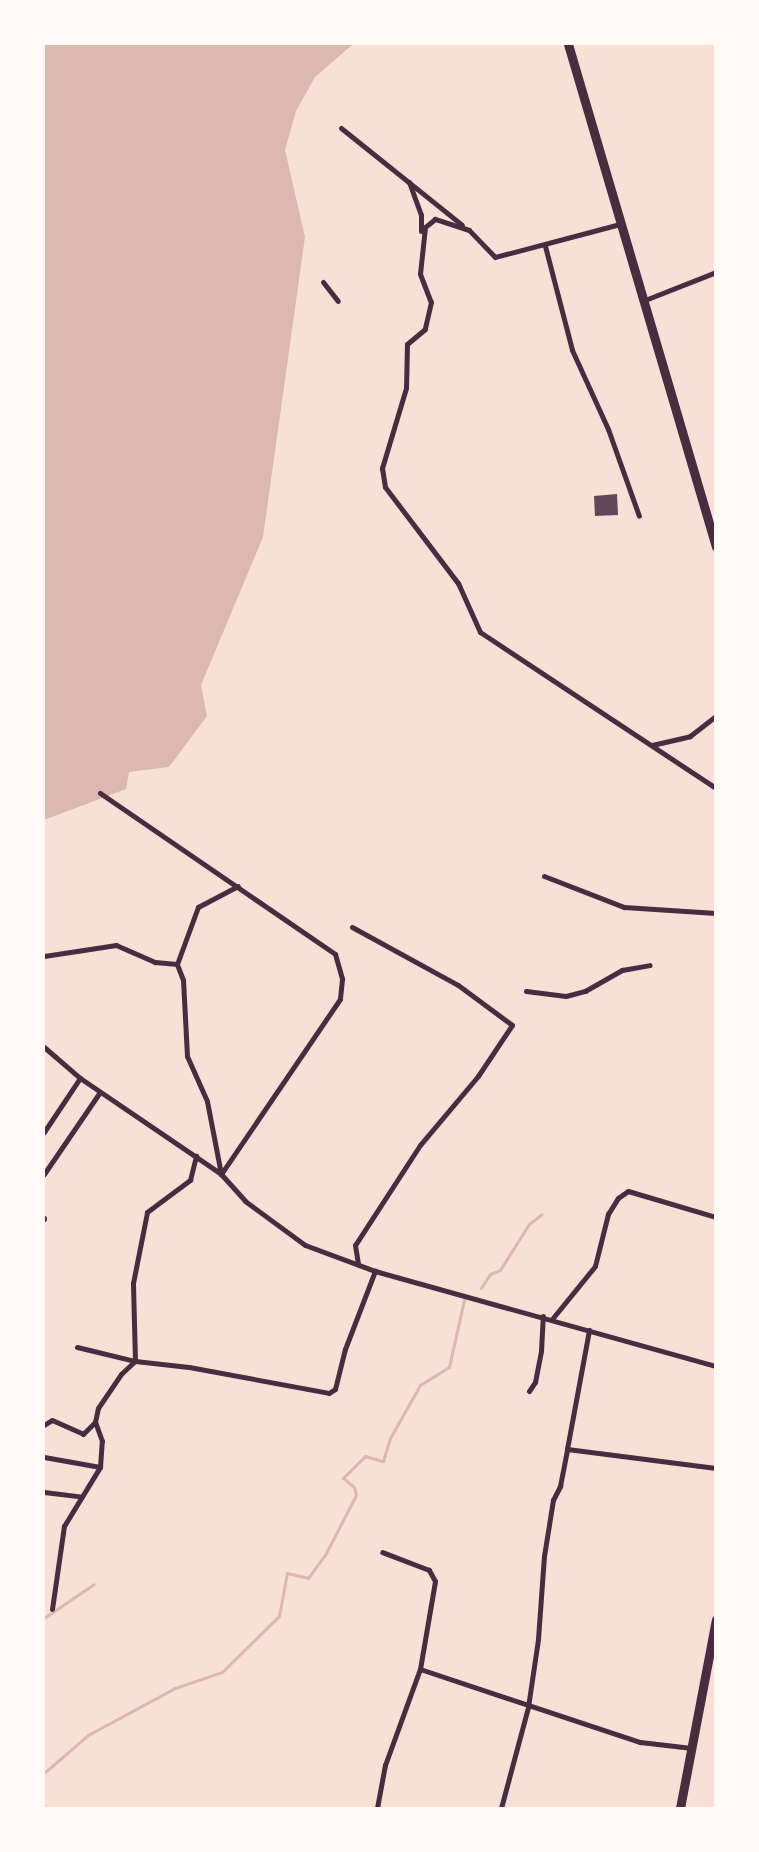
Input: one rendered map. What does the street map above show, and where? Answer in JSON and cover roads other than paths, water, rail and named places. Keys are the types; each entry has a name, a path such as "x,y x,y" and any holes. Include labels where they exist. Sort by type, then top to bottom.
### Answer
{"highway":[{"path":"568,44 716,547"},
{"path":"680,1809 716,1619"}],"street":[{"path":"341,128 469,230 495,257 544,246 590,229 620,224"},
{"path":"408,181 421,215 420,274 431,302 425,329 407,344 406,388 382,468 385,487 458,583 480,632 716,788"},
{"path":"421,241 424,226 435,219 469,230"},
{"path":"544,246 572,350 608,429 639,516"},
{"path":"645,300 716,272"},
{"path":"323,282 338,301"},
{"path":"652,745 690,736 716,716"},
{"path":"100,794 335,954 342,979 340,999 221,1174"},
{"path":"544,876 624,907 716,913"},
{"path":"221,1174 207,1101 187,1056 183,980 177,964 198,907 238,886"},
{"path":"352,927 458,985 512,1025 478,1076 420,1145 355,1245 358,1265"},
{"path":"44,957 116,945 154,962 177,964"},
{"path":"525,991 566,996 585,991 622,970 650,965"},
{"path":"44,1047 80,1078 221,1174 245,1201 287,1235 358,1265 716,1366"},
{"path":"44,1132 80,1078"},
{"path":"44,1174 100,1092"},
{"path":"52,1609 64,1526 100,1467 102,1441 95,1422 98,1408 135,1361 133,1282 147,1212 190,1180 196,1156"},
{"path":"552,1319 595,1266 608,1214 618,1198 628,1191 716,1217"},
{"path":"77,1347 135,1361 189,1367 329,1393 335,1389 345,1349 375,1270"},
{"path":"529,1391 535,1382 541,1351 543,1316"},
{"path":"501,1809 528,1707 553,1500 560,1486 589,1330"},
{"path":"44,1425 52,1420 82,1434 95,1422"},
{"path":"567,1449 716,1468"},
{"path":"44,1457 100,1467"},
{"path":"44,1492 82,1497"},
{"path":"377,1809 385,1765 420,1669 434,1574 382,1552"},
{"path":"420,1669 528,1707 640,1742 692,1748"}],"waterway":[{"path":"481,1288 490,1274 500,1270 529,1224 542,1214"},
{"path":"44,1773 88,1735 175,1688 222,1672 279,1616 287,1573 308,1578 325,1555 356,1495 354,1487 343,1478 365,1456 383,1461 390,1438 420,1385 449,1367 464,1300"},
{"path":"44,1618 94,1584"}]}
